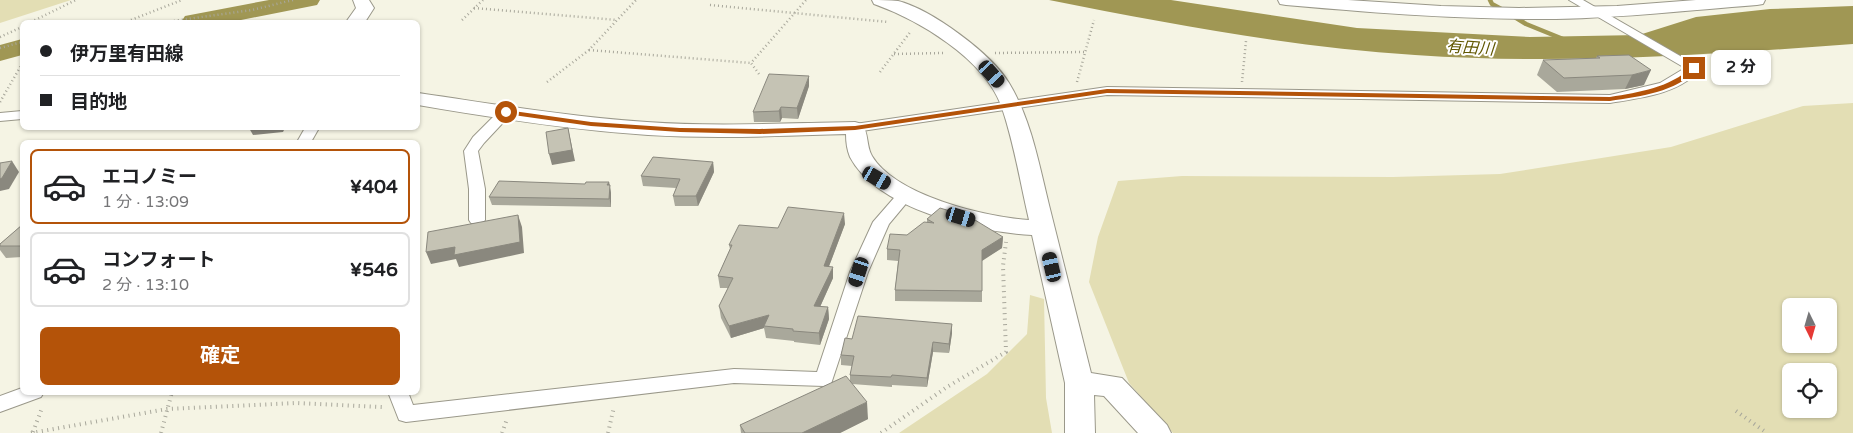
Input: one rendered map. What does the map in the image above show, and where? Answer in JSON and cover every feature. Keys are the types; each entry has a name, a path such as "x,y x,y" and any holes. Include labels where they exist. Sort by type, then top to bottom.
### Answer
{"main road":[{"path":"358,20 365,8 361,0"},
{"path":"880,0 908,10 956,39 999,82 1011,105 1043,228 1079,383 1080,433"},
{"path":"1286,0 1392,9 1490,13 1597,12 1757,0"},
{"path":"420,99 591,124 680,130 760,132 855,128 861,156 877,178 906,194 949,213 973,220 1007,226 1043,228"},
{"path":"1079,383 1112,386 1156,433"}],"street":[{"path":"855,128 1107,91 1610,99 1651,92 1683,79 1694,68 1575,0"},
{"path":"477,220 477,189 471,151 478,140 506,112"},
{"path":"0,117 20,114"},
{"path":"399,395 406,414 734,376 824,379 859,272 881,222 906,194"},
{"path":"0,404 38,400"}],"path":[{"path":"36,20 76,0"},
{"path":"131,20 182,0"},
{"path":"180,20 252,10 293,0"},
{"path":"462,20 483,0"},
{"path":"547,82 589,50 636,0"},
{"path":"751,63 806,0"},
{"path":"710,5 888,22"},
{"path":"474,8 617,20"},
{"path":"1076,85 1094,20"},
{"path":"880,72 916,24"},
{"path":"0,37 20,28"},
{"path":"1242,92 1246,41"},
{"path":"0,48 20,43"},
{"path":"589,50 751,63 759,74"},
{"path":"0,102 20,69"},
{"path":"881,433 947,387 1006,352 1003,266 1007,226"},
{"path":"162,433 171,395"},
{"path":"38,400 32,433 168,409 296,403 386,408"},
{"path":"608,433 614,404"},
{"path":"1736,410 1767,433"}],"shaded area":[{"path":"0,0 71,0 0,23"},
{"path":"1853,103 1853,433 1173,433 1129,383 1089,282 1098,237 1118,181 1182,176 1393,177 1500,174 1671,147 1803,106"},
{"path":"1030,295 1044,299 1046,398 1052,433 899,433 987,374 1027,334"}],"water":[{"name":"有田川","path":"1049,0 1171,0 1357,28 1530,37 1639,35 1696,17 1770,9 1853,6 1853,44 1744,52 1579,59 1470,58 1415,55 1231,34"}],"building":[{"path":"1629,55 1651,70 1632,75 1564,78 1543,60 1600,58 1597,56"},
{"path":"769,74 809,76 797,108 781,107 779,111 753,112"},
{"path":"568,128 572,150 549,154 546,132"},
{"path":"653,157 713,162 696,196 673,196 680,179 641,176"},
{"path":"12,161 2,178 0,179 0,163"},
{"path":"499,181 585,184 586,182 609,182 607,185 610,185 609,199 489,197"},
{"path":"788,207 844,213 824,266 833,267 814,306 828,307 819,333 764,326 769,315 729,326 719,306 733,278 718,276 732,245 729,245 739,225 778,228"},
{"path":"940,208 970,217 1003,237 982,250 982,291 895,290 900,250 887,249 890,234 907,235 924,222 934,223 927,219"},
{"path":"518,215 520,242 454,255 455,247 426,252 428,232"},
{"path":"20,227 20,246 0,246"},
{"path":"858,316 952,324 949,344 933,342 927,378 892,375 891,377 850,375 854,356 841,355 845,338 852,339"},
{"path":"846,376 867,402 802,433 745,433 740,425"}],"waterway":[{"path":"204,20 308,0"},
{"path":"1490,0 1492,4 1503,10"},
{"path":"1513,16 1526,24 1563,39"},
{"path":"0,53 20,48"}],"route":[{"path":"506,112 591,124 680,130 760,132 855,128 1107,91 1610,99 1651,92 1683,79 1694,68"}]}
